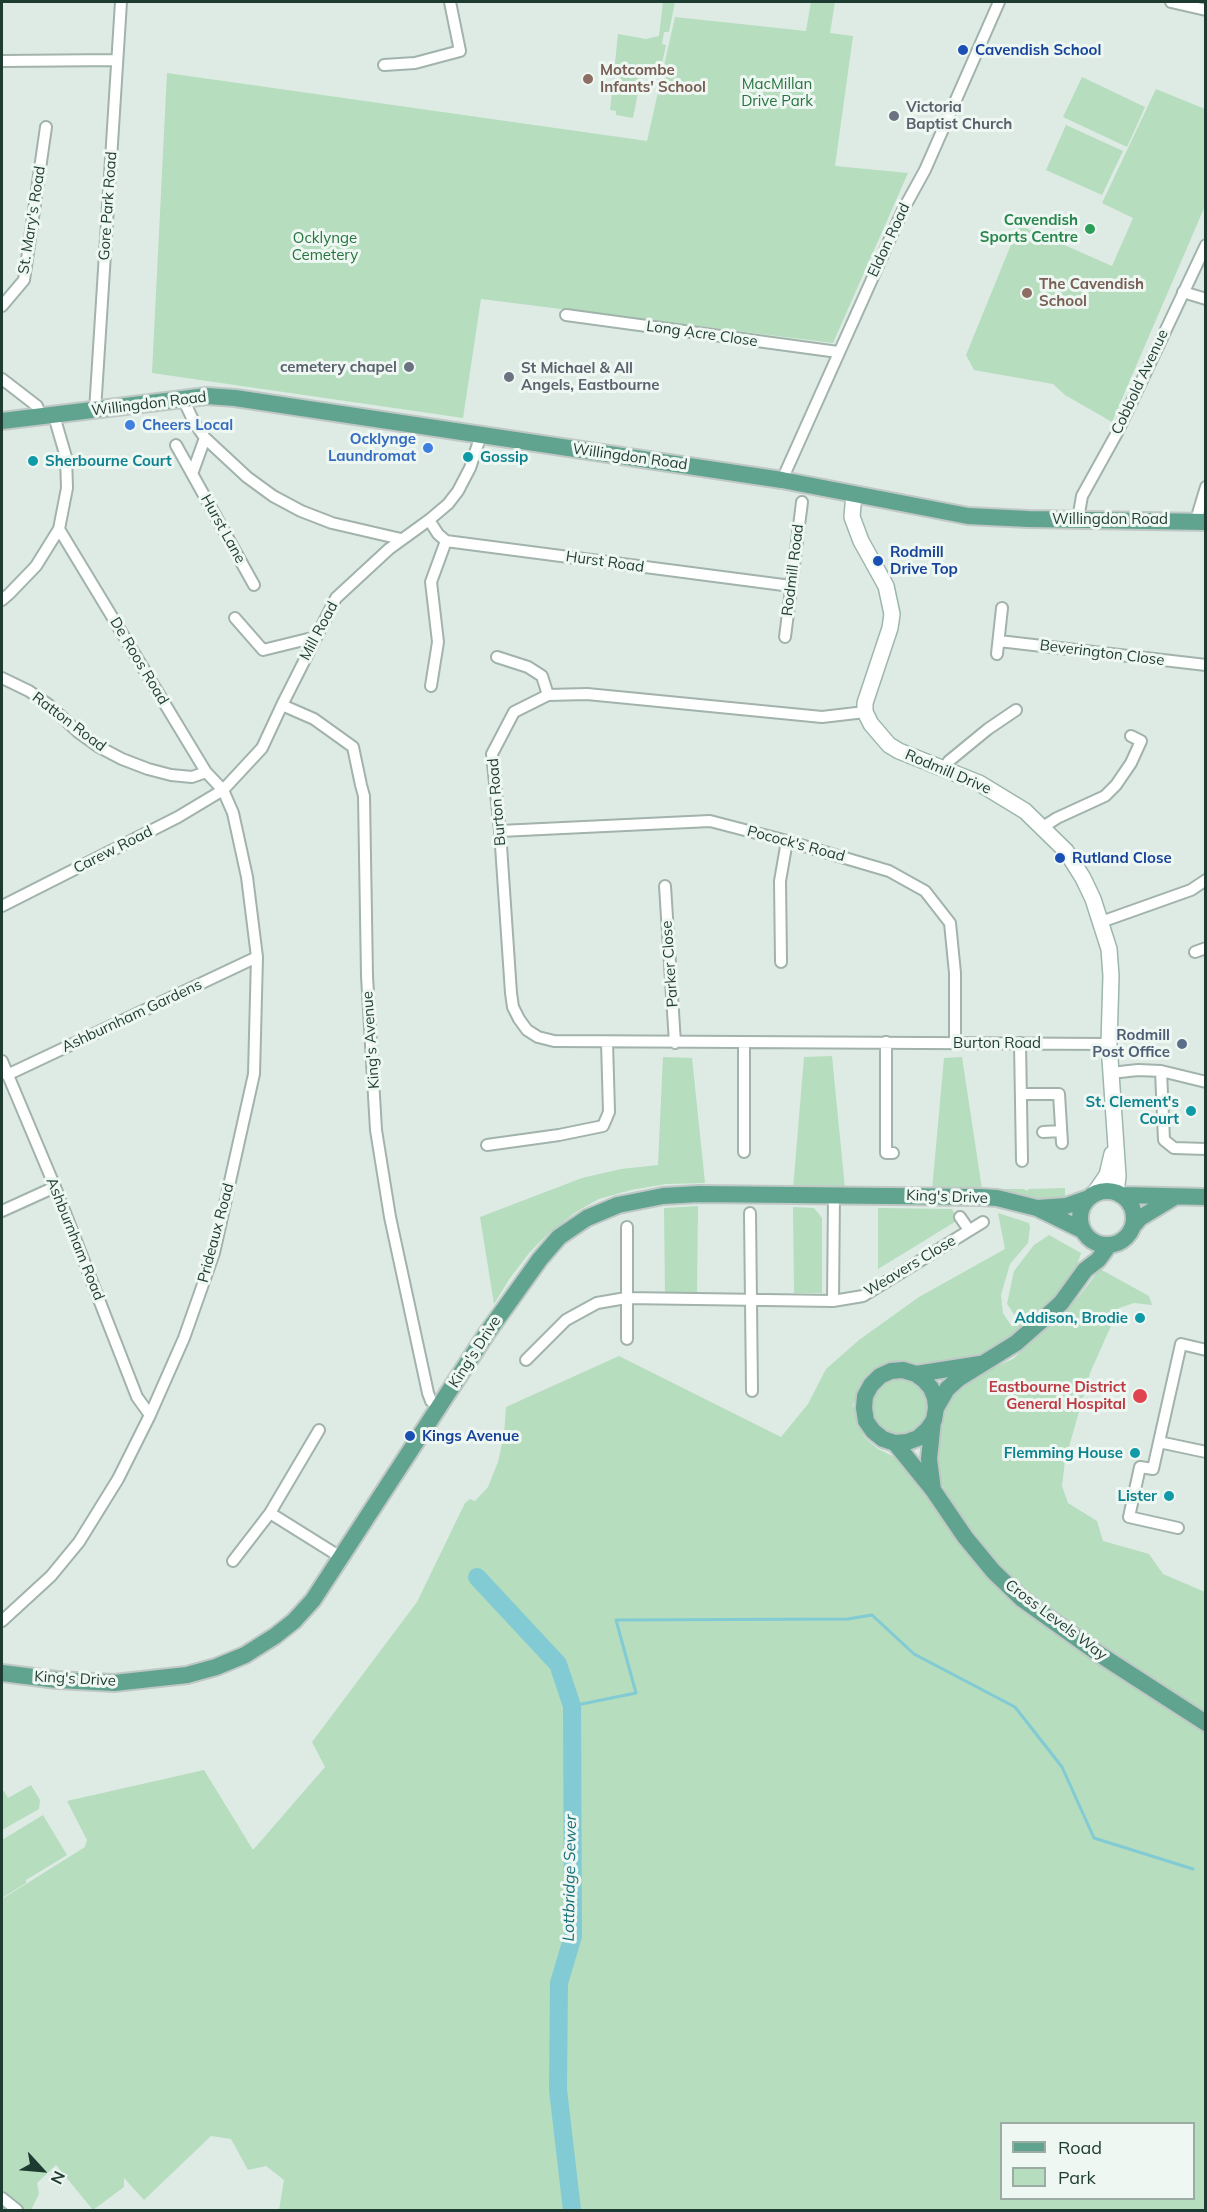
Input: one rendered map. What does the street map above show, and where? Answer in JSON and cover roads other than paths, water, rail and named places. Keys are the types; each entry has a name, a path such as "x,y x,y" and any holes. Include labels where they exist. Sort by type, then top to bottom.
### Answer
{"main road":[{"name":"Willingdon Road","path":"2,421 207,396 235,398 782,480 968,516 1201,521"},
{"path":"1085,1269 1087,1254 1080,1217 1081,1210 1091,1196 1102,1191 1119,1194 1206,1197"},
{"path":"1119,1194 1131,1206 1134,1216 1132,1226"},
{"name":"King's Drive","path":"2,1673 57,1680 114,1683 187,1675 245,1655 294,1621 313,1600 342,1558 523,1280 559,1238 587,1218 618,1205 663,1196 981,1197 997,1198 1037,1208 1084,1232"},
{"name":"King's Drive","path":"1037,1208 1066,1206 1091,1196"},
{"path":"1084,1232 1100,1244 1109,1245 1124,1239 1140,1218 1174,1197"},
{"name":"Cross Levels Way","path":"933,1490 929,1459 935,1414 931,1388 915,1374 903,1370 885,1374 871,1385 865,1396 864,1408 870,1426 883,1439 895,1443 918,1438 927,1430 935,1414 947,1389 958,1379 1016,1343 1040,1322 1061,1303 1085,1269 1098,1260 1109,1245"},
{"name":"Cross Levels Way","path":"915,1374 984,1364"},
{"name":"Cross Levels Way","path":"895,1443 933,1490 965,1537 993,1571 1022,1599 1099,1654 1206,1723"}],"street":[{"name":"Gore Park Road","path":"95,411 121,2"},
{"path":"384,65 416,63 460,51 450,2"},
{"name":"Eldon Road","path":"782,480 838,352 903,210 929,160 999,2"},
{"path":"1171,2 1206,10"},
{"path":"2,62 117,60"},
{"name":"St. Mary's Road","path":"2,306 24,280 46,127"},
{"name":"Cobbold Avenue","path":"1078,519 1082,495 1118,431 1206,245"},
{"path":"1183,292 1206,300"},
{"name":"Long Acre Close","path":"566,315 838,352"},
{"path":"2,379 48,416 66,457 67,488 60,529 36,566 2,600"},
{"path":"183,399 194,423 205,438 247,477 273,496 301,511 332,523 401,539"},
{"name":"Mill Road","path":"223,790 262,748 336,598 401,539 448,504 470,468 481,435"},
{"path":"192,474 205,438"},
{"name":"Hurst Lane","path":"176,445 254,585"},
{"path":"1201,521 1206,487"},
{"path":"854,494 852,517 861,541 886,586 892,614 890,628 869,690 865,712"},
{"name":"Rodmill Road","path":"785,637 802,502"},
{"path":"429,520 438,534 446,541 431,577 438,642 431,686"},
{"name":"De Roos Road","path":"60,529 206,772 223,790"},
{"name":"Hurst Road","path":"446,541 791,586"},
{"path":"997,654 1002,608"},
{"path":"235,618 263,650 316,637"},
{"name":"Beverington Close","path":"999,641 1206,665"},
{"path":"497,657 528,667 542,676 548,695"},
{"name":"Ratton Road","path":"2,678 29,691 49,705 78,732 99,747 122,759 171,775 192,777 206,772"},
{"name":"Burton Road","path":"865,712 822,717 587,693 548,695 514,712 492,754 500,831 511,993 513,1007 527,1030 538,1037 554,1041 1109,1044"},
{"name":"King's Avenue","path":"282,705 314,719 352,747 364,796 367,976 376,1130 390,1217 428,1393 431,1401 439,1407"},
{"path":"944,769 949,761 988,729 1016,710"},
{"name":"Rodmill Drive","path":"865,712 871,724 889,745 921,762 944,769 993,790 1025,811 1065,850 1083,878 1109,949 1111,976 1109,1044 1119,1194"},
{"path":"1043,827 1105,796 1116,785 1131,763 1141,741 1131,736"},
{"name":"Carew Road","path":"2,906 168,822 223,790"},
{"name":"Prideaux Road","path":"2,1621 51,1576 79,1542 118,1479 150,1415 184,1338 214,1253 254,1074 257,957 247,876 232,813 223,790"},
{"name":"Pocock's Road","path":"500,831 710,821 889,871 925,891 950,923 955,973 955,1043"},
{"path":"781,962 780,881 787,841"},
{"path":"1101,922 1191,890 1205,882"},
{"name":"Parker Close","path":"665,886 675,1043"},
{"name":"Ashburnham Gardens","path":"7,1075 257,957"},
{"path":"487,1145 603,1126 609,1112 607,1042"},
{"path":"744,1042 744,1152"},
{"path":"886,1042 886,1153 893,1153"},
{"path":"1020,1043 1022,1161"},
{"name":"Ashburnham Road","path":"2,1060 55,1187 137,1397 150,1415"},
{"path":"1111,1073 1138,1070 1161,1071 1206,1082"},
{"path":"1161,1071 1164,1140 1174,1148 1206,1149"},
{"path":"1021,1094 1060,1091 1062,1137 1043,1131"},
{"name":"Rodmill Drive","path":"1091,1196 1107,1175 1115,1142"},
{"path":"2,1211 55,1187"},
{"path":"833,1301 834,1195"},
{"path":"750,1213 752,1391"},
{"path":"960,1217 969,1230"},
{"name":"Weavers Close","path":"526,1360 566,1320 597,1304 626,1298 833,1301 863,1296 983,1222"},
{"path":"627,1227 627,1339"},
{"path":"1178,1528 1128,1517 1140,1467 1153,1469 1181,1344 1206,1350"},
{"path":"233,1561 270,1513 319,1430"},
{"path":"1159,1442 1206,1452"},
{"path":"270,1513 342,1558"},
{"path":"2,2198 16,2211"}],"waterway":[{"name":"Lottbridge Sewer","path":"477,1577 558,1664 572,1706 573,1936 559,1983 558,2090 572,2210"},
{"path":"572,1706 636,1693 616,1620 848,1619 872,1615 914,1654 1015,1707 1062,1767 1094,1838 1193,1869"}],"place":[{"name":"Cavendish School","path":"963,50"},
{"name":"Motcombe Infants' School","path":"588,79"},
{"name":"Victoria Baptist Church","path":"894,116"},
{"name":"Cavendish Sports Centre","path":"1090,229"},
{"name":"The Cavendish School","path":"1027,293"},
{"name":"cemetery chapel","path":"409,367"},
{"name":"St Michael & All Angels, Eastbourne","path":"509,377"},
{"name":"Cheers Local","path":"130,425"},
{"name":"Ocklynge Laundromat","path":"428,448"},
{"name":"Gossip","path":"468,457"},
{"name":"Sherbourne Court","path":"33,461"},
{"name":"Rodmill Drive Top","path":"878,561"},
{"name":"Rutland Close","path":"1060,858"},
{"name":"Rodmill Post Office","path":"1182,1044"},
{"name":"St. Clement's Court","path":"1191,1111"},
{"name":"Addison, Brodie","path":"1140,1318"},
{"name":"Eastbourne District General Hospital","path":"1140,1396"},
{"name":"Kings Avenue","path":"410,1436"},
{"name":"Flemming House","path":"1135,1453"},
{"name":"Lister","path":"1169,1496"}],"park label":[{"name":"MacMillan Drive Park","path":"777,92"},
{"name":"Ocklynge Cemetery","path":"325,246"}]}
